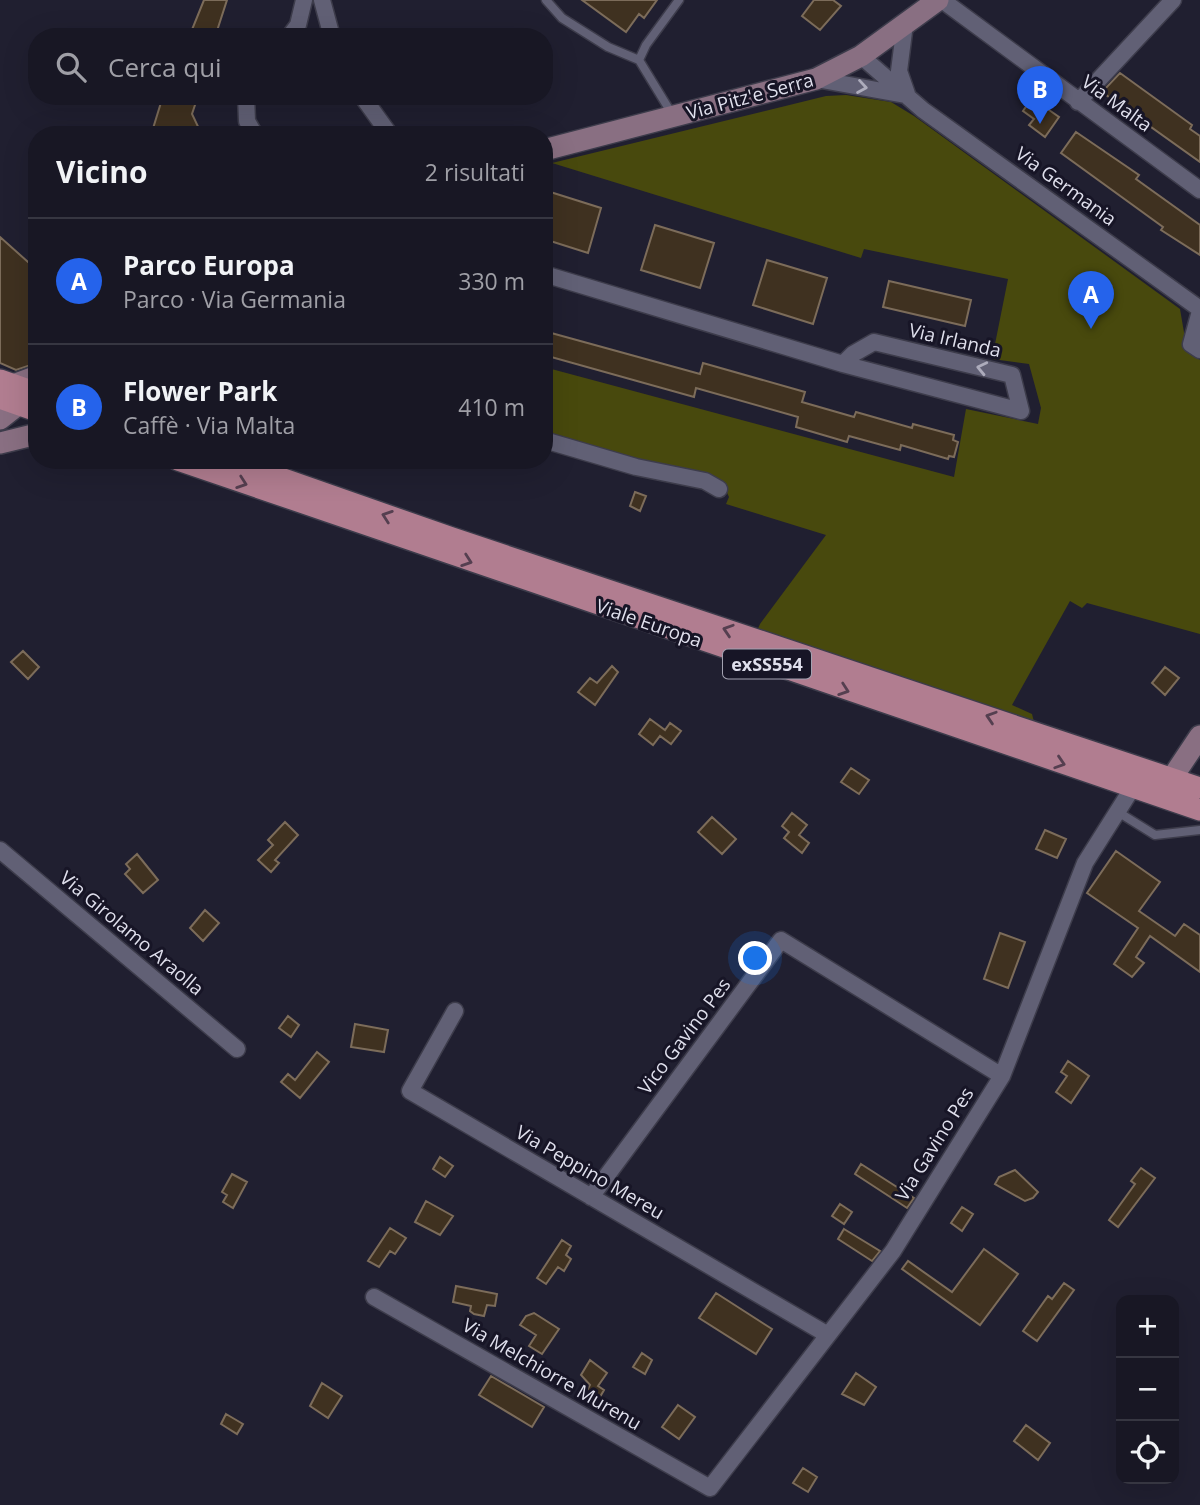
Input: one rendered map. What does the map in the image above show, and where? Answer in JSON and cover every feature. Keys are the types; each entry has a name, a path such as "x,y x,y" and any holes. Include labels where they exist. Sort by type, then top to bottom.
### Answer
{"main road":[{"name":"Viale Europa","path":"204,469 1200,810"},
{"name":"Viale Europa","path":"255,469 452,538 1200,788"}],"street":[{"path":"295,28 304,0"},
{"path":"322,0 329,28"},
{"name":"Via Pitz'e Serra","path":"553,148 816,79 860,56 940,0"},
{"name":"Via Malta","path":"940,0 1200,190"},
{"path":"1078,102 1173,0"},
{"path":"905,24 899,71 908,96"},
{"name":"Via Germania","path":"860,56 908,96 1200,310 1191,344 1200,350"},
{"name":"Via Germania","path":"816,79 908,96"},
{"path":"246,105 250,126"},
{"path":"368,105 384,126"},
{"name":"Via Irlanda","path":"553,277 856,368 1021,411 1012,375 874,342 853,354 843,364"},
{"path":"0,419 20,396"},
{"path":"0,443 28,436"},
{"path":"553,443 636,467 705,481 719,489"},
{"path":"1172,778 1200,736"},
{"name":"Via Gavino Pes","path":"710,1488 893,1251 1002,1076 1085,863 1133,787"},
{"name":"Via Girolamo Araolla","path":"0,850 237,1049"},
{"name":"Vico Gavino Pes","path":"591,1197 781,940 1002,1076"},
{"name":"Via Peppino Mereu","path":"455,1011 410,1091 828,1335"},
{"name":"Via Melchiorre Murenu","path":"374,1297 710,1488"}],"lane":[{"path":"546,0 562,18 608,47 639,60 673,117"},
{"path":"639,60 646,45 679,0"},
{"path":"1118,813 1155,835 1200,830"}],"shaded area":[{"path":"846,95 891,102 914,116 1180,309 1187,350 1200,360 1200,634 1087,603 1082,608 1070,601 1012,705 1032,714 1035,726 755,635 760,624 826,535 726,504 729,497 723,484 714,477 670,468 553,435 553,369 954,477 966,409 1038,424 1041,408 1029,364 992,359 1008,279 864,249 861,258 553,163 826,96"}],"building":[{"path":"204,0 227,0 218,28 193,28"},
{"path":"582,0 657,0 644,18 639,14 626,32"},
{"path":"814,0 833,0 841,6 820,30 802,16"},
{"path":"1120,73 1192,125 1190,129 1200,136 1200,162 1102,92"},
{"path":"1032,98 1059,117 1045,137 1029,125 1034,119 1023,111"},
{"path":"160,105 195,105 192,114 198,126 154,126"},
{"path":"1076,132 1139,175 1136,179 1200,225 1200,255 1161,230 1163,227 1061,153"},
{"path":"553,193 601,208 588,253 553,242"},
{"path":"655,225 714,243 700,288 641,270"},
{"path":"0,237 28,262 28,366 16,370 0,363"},
{"path":"767,260 827,278 813,324 753,305"},
{"path":"889,281 971,300 965,326 883,307"},
{"path":"553,333 700,374 703,363 805,392 802,402 854,417 856,412 912,428 913,424 954,435 953,440 958,442 954,457 949,456 948,459 901,445 900,450 849,436 847,442 796,427 798,417 696,388 694,397 553,358"},
{"path":"635,492 646,496 640,511 630,506"},
{"path":"23,651 39,667 28,679 11,662"},
{"path":"612,666 618,672 595,705 578,692 590,678 597,683"},
{"path":"1165,667 1179,678 1165,695 1152,683"},
{"path":"650,719 665,730 670,723 681,731 671,744 660,736 653,745 639,734"},
{"path":"851,768 869,780 859,794 841,782"},
{"path":"792,813 807,825 799,835 809,843 802,853 784,838 789,832 782,826"},
{"path":"712,817 736,839 722,854 698,832"},
{"path":"285,822 298,835 275,860 279,863 271,872 258,860 273,845 268,840"},
{"path":"1045,830 1066,839 1057,858 1036,849"},
{"path":"1116,851 1160,882 1139,911 1175,936 1184,924 1200,935 1200,972 1150,936 1136,957 1144,963 1132,977 1114,964 1138,928 1087,893"},
{"path":"137,854 158,880 143,893 125,874 130,869 126,864"},
{"path":"205,910 219,923 203,941 190,928"},
{"path":"1000,933 1025,942 1008,988 984,979"},
{"path":"288,1016 299,1025 291,1037 279,1028"},
{"path":"355,1024 388,1030 384,1052 351,1047"},
{"path":"317,1052 329,1062 300,1098 281,1082 288,1074 295,1080"},
{"path":"1068,1061 1089,1076 1071,1103 1056,1092 1067,1076 1061,1072"},
{"path":"440,1157 453,1166 445,1177 433,1169"},
{"path":"861,1164 914,1198 907,1208 855,1174"},
{"path":"1141,1168 1155,1178 1118,1227 1109,1220 1135,1184 1131,1181"},
{"path":"1015,1170 1038,1192 1033,1198 1025,1201 995,1184 999,1177"},
{"path":"232,1174 247,1182 233,1208 223,1202 227,1195 222,1192"},
{"path":"426,1201 453,1216 440,1235 415,1222"},
{"path":"840,1204 852,1212 844,1224 832,1216"},
{"path":"962,1207 973,1214 962,1231 951,1223"},
{"path":"390,1228 406,1238 395,1254 390,1251 379,1267 368,1261"},
{"path":"844,1229 880,1251 872,1261 838,1239"},
{"path":"562,1240 571,1246 566,1255 571,1259 564,1271 558,1267 546,1284 537,1278"},
{"path":"984,1249 1018,1274 980,1325 902,1269 908,1261 952,1292"},
{"path":"1064,1283 1074,1290 1037,1341 1023,1331 1048,1296 1052,1299"},
{"path":"456,1286 497,1294 495,1306 487,1305 484,1316 474,1314 470,1311 471,1306 453,1302"},
{"path":"716,1293 772,1329 756,1354 699,1318"},
{"path":"534,1313 559,1329 542,1354 529,1346 536,1335 520,1325 526,1316"},
{"path":"642,1353 652,1360 645,1374 633,1367"},
{"path":"590,1360 607,1373 598,1386 604,1390 597,1402 585,1394 590,1385 581,1375"},
{"path":"856,1373 876,1387 864,1405 842,1394"},
{"path":"491,1376 544,1407 532,1427 479,1395"},
{"path":"322,1383 342,1396 328,1418 310,1406"},
{"path":"678,1405 695,1417 679,1439 662,1427"},
{"path":"226,1414 243,1424 237,1434 221,1424"},
{"path":"1026,1425 1050,1443 1038,1460 1014,1441"},
{"path":"803,1468 817,1477 808,1492 793,1483"}],"place":[{"name":"Flower Park","path":"1040,124"},
{"name":"Parco Europa","path":"1091,329"}]}
